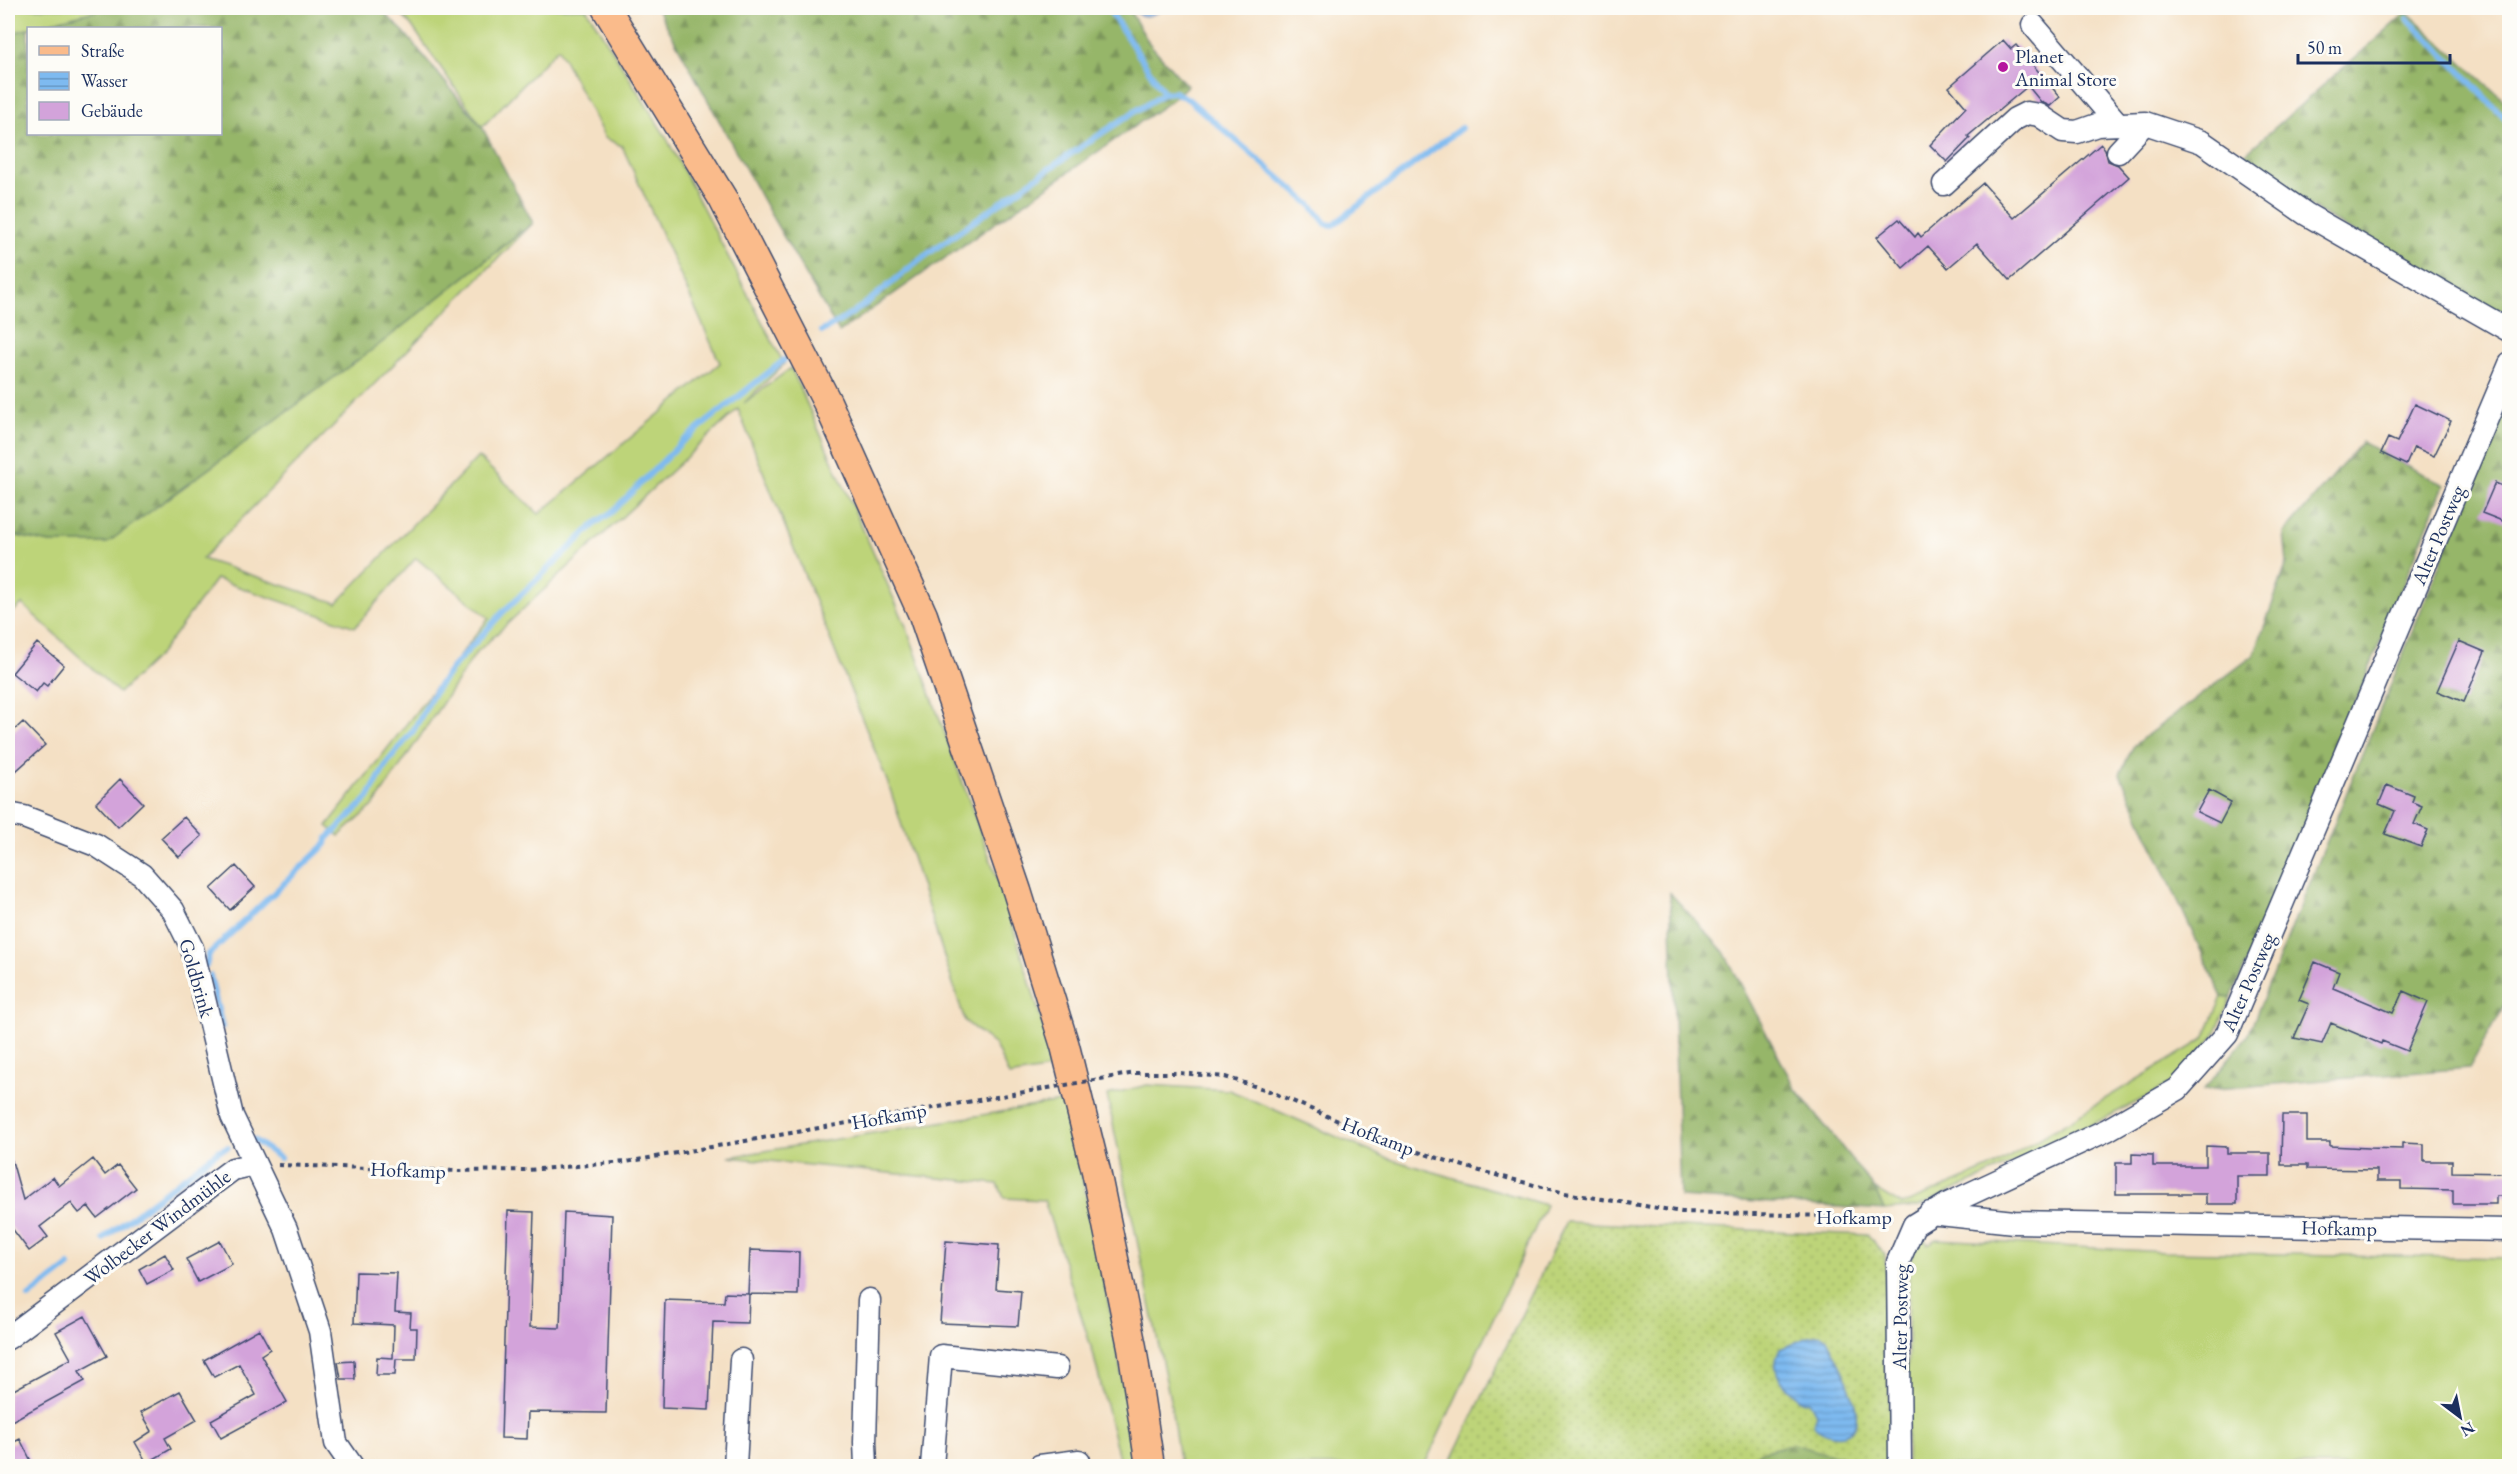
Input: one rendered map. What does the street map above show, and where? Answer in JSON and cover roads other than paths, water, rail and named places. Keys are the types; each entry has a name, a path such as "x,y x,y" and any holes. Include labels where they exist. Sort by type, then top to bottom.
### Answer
{"main road":[{"path":"606,8 723,199 828,404 923,615 1017,891 1065,1047 1096,1171 1132,1347 1150,1467"}],"street":[{"path":"2033,25 2118,124"},
{"path":"1944,184 2015,119 2026,113 2039,115 2063,131 2077,132 2097,125 2145,123 2202,141 2306,214 2510,331"},
{"path":"2118,152 2145,123"},
{"name":"Alter Postweg","path":"1900,1467 1898,1262 1914,1225 1930,1213 2107,1130 2178,1089 2227,1034 2510,364"},
{"name":"Goldbrink","path":"8,814 24,817 96,845 142,875 173,910 192,948 232,1116 255,1164"},
{"name":"Wolbecker Windmühle","path":"8,1338 233,1169 255,1164 286,1229 320,1330 336,1443 352,1467"},
{"name":"Hofkamp","path":"1930,1213 2014,1222 2510,1230"},
{"path":"866,1467 868,1300"},
{"path":"932,1467 941,1356 1057,1368"},
{"path":"735,1467 741,1360"},
{"path":"1040,1467 1079,1461"}],"water":[{"path":"1131,8 1165,8 1143,16"},
{"path":"1821,1335 1827,1339 1838,1361 1855,1407 1856,1420 1852,1430 1843,1435 1826,1433 1813,1425 1816,1414 1809,1401 1800,1400 1783,1383 1777,1372 1776,1365 1780,1349 1808,1337"}],"waterway":[{"path":"822,331 864,305 929,253 1016,191 1164,93 1108,8"},
{"path":"2407,19 2510,124"},
{"path":"1164,93 1174,92 1188,99 1312,206 1326,224 1333,225 1461,128"},
{"path":"206,966 209,954 326,844 327,839 368,798 387,763 413,731 435,691 452,668 503,612 596,523 612,512 683,441 784,360"},
{"path":"210,976 222,1027"},
{"path":"254,1140 280,1158"},
{"path":"103,1239 220,1150 228,1147"},
{"path":"29,1297 69,1266"}],"place":[{"name":"Planet Animal Store","path":"2003,67"}]}
